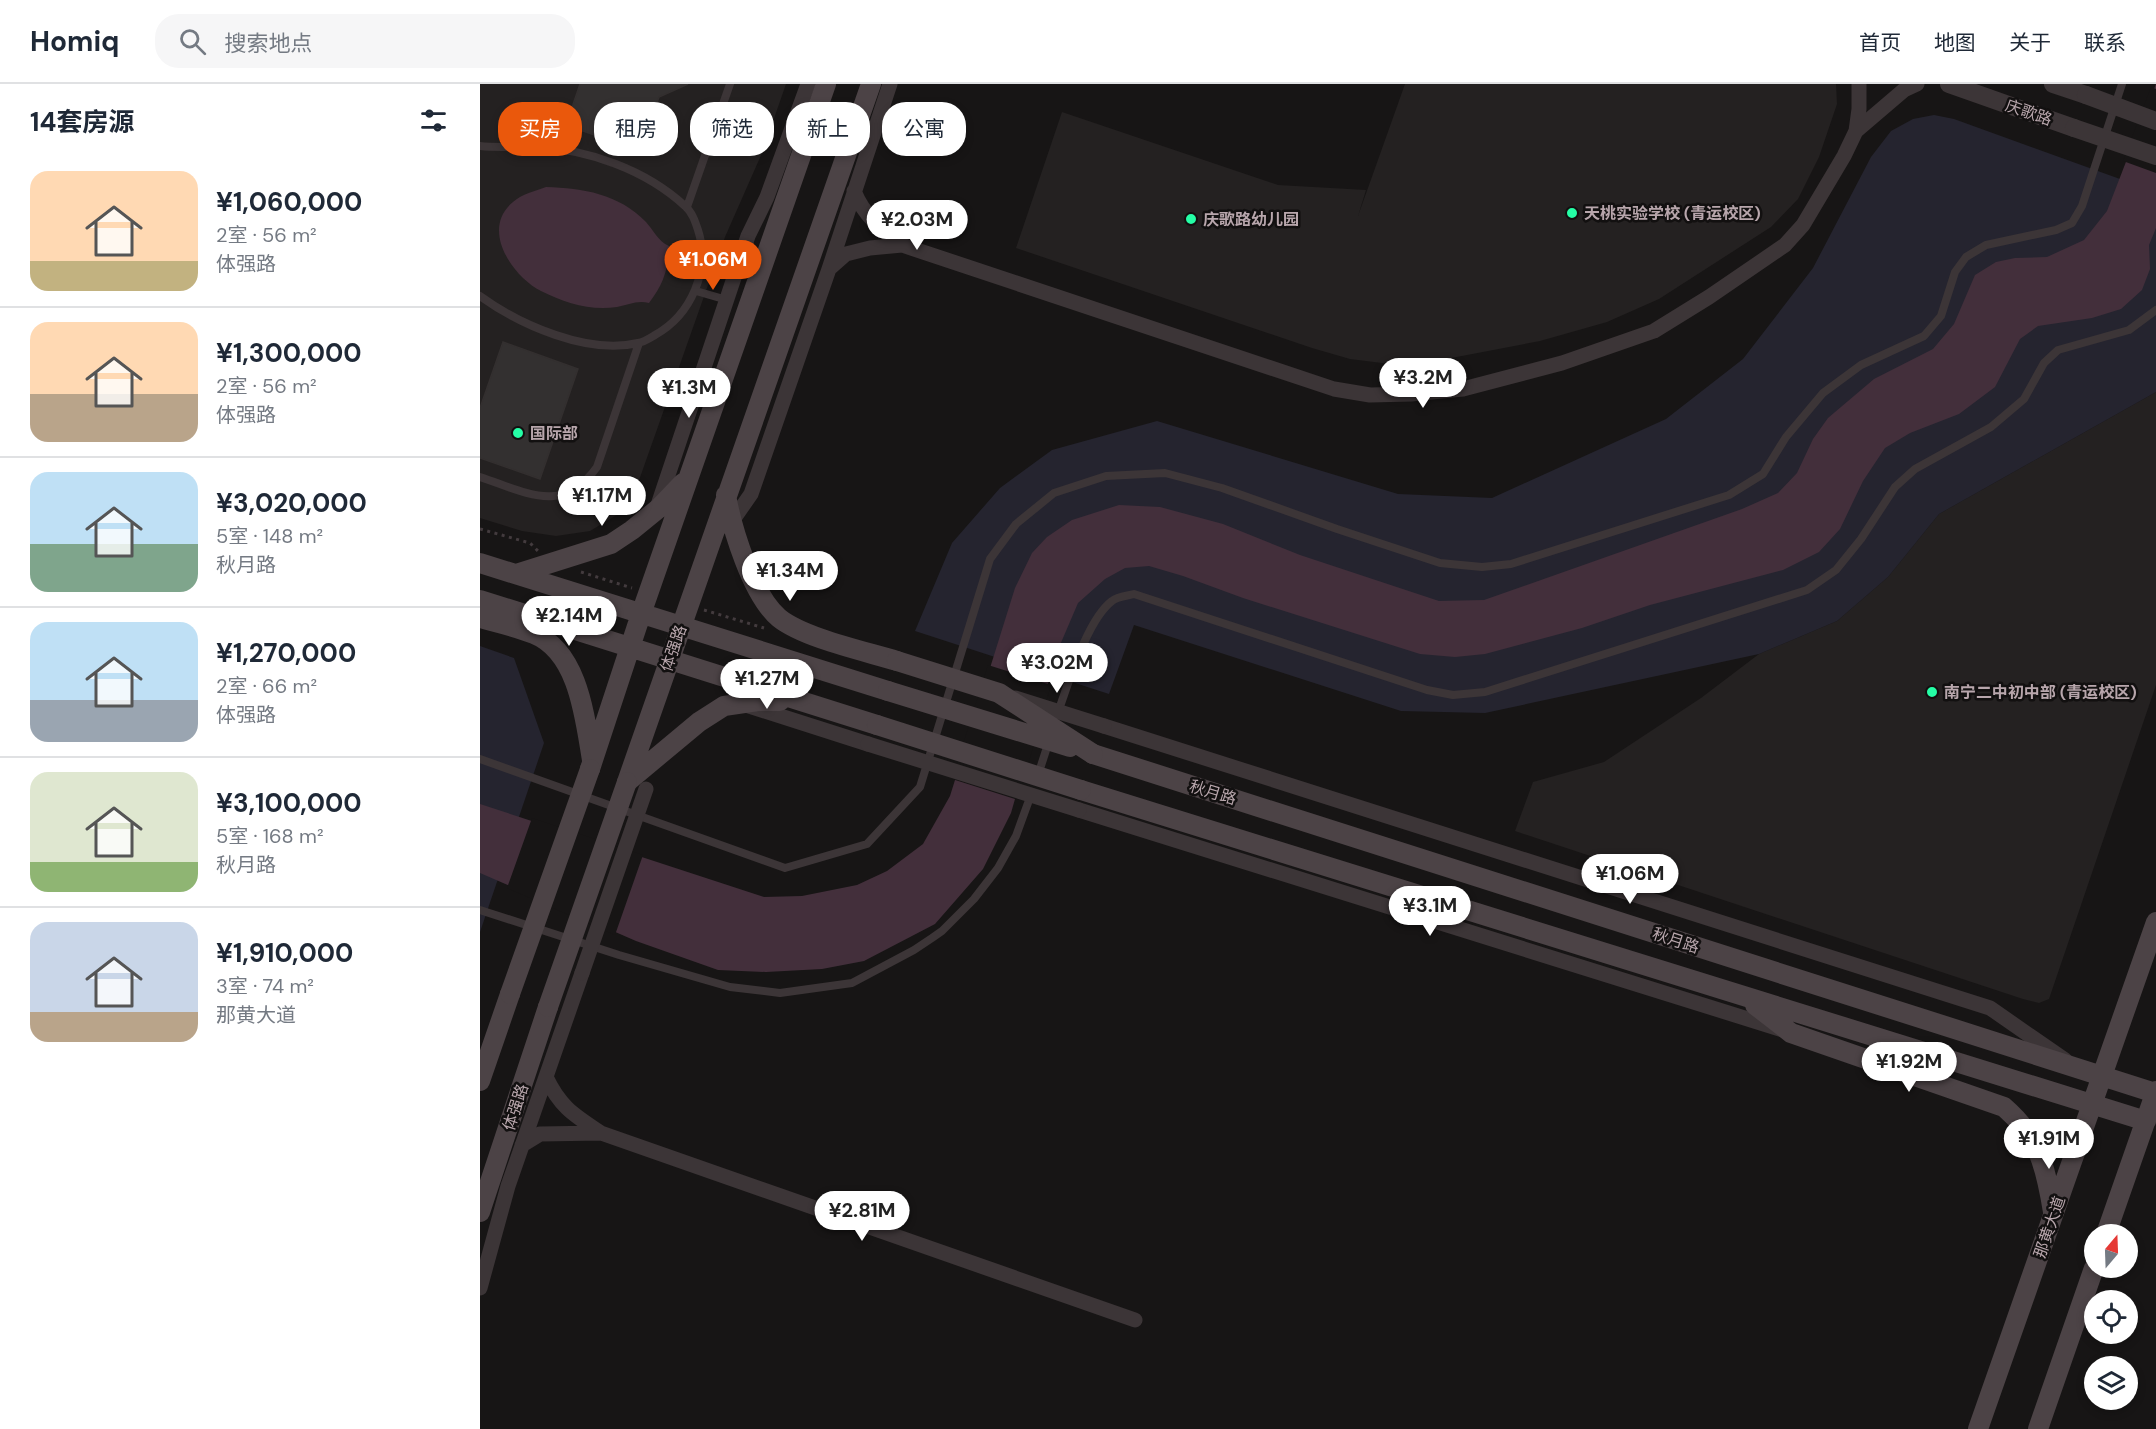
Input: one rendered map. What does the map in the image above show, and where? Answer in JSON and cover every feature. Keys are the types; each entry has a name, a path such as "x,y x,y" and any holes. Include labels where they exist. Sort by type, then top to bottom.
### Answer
{"main road":[{"path":"480,1081 826,84"},
{"name":"体强路","path":"480,1212 548,1007 871,84"},
{"path":"516,574 610,544 656,511 689,477"},
{"path":"726,495 736,539 761,594 778,617 804,632 999,693 1093,754"},
{"path":"480,563 1093,754"},
{"path":"480,600 669,660"},
{"path":"480,618 536,634 559,652 577,687 591,766"},
{"name":"秋月路","path":"669,660 877,725 1080,800 1743,996 2146,1121"},
{"path":"627,782 724,706 758,701 803,702"},
{"name":"秋月路","path":"1093,754 2156,1092"},
{"name":"那黄大道","path":"1978,1429 2156,922"},
{"path":"1743,996 1791,1032 2004,1107 2018,1119 2034,1141 2046,1172 2053,1216"},
{"path":"2110,1224 2156,1092"},
{"path":"2038,1429 2091,1278"}],"street":[{"path":"656,511 748,236 767,197 808,84"},
{"path":"703,561 751,494 890,84"},
{"path":"854,191 860,207 878,227 902,245 1334,389 1370,395 1463,389 1562,363 1654,331 1785,245 1803,225 1844,156 1856,130 1859,84"},
{"path":"1856,130 1904,90 1917,84"},
{"path":"2054,84 2156,121"},
{"name":"庆歌路","path":"1959,86 2156,156"},
{"path":"829,269 846,254 870,248 902,245"},
{"path":"999,693 1990,1008 2074,1067"},
{"path":"740,704 868,744 1080,800 1791,1032"},
{"path":"480,1288 508,1186 657,757"},
{"path":"546,1077 555,1095 572,1113 601,1133 1135,1320"},
{"path":"522,1145 540,1134 601,1133"}],"lane":[{"path":"687,207 730,84"},
{"path":"480,759 785,868 867,844 920,787 990,559 1016,525 1054,493 1106,476 1165,473 1222,488 1337,529 1440,562 1482,567 1511,564 1729,495 1763,474 1786,437 1823,393 1861,365 1924,336 1941,316 1955,272 1966,257 1986,245 2056,230 2072,223 2082,206 2122,84"},
{"path":"480,146 564,150 626,168 656,184 687,207 695,219 702,240 702,266 696,291 687,306 675,320 639,343 604,345 569,338 539,329 513,317 480,296"},
{"path":"696,291 727,300"},
{"path":"480,910 619,955 730,987 780,993 852,983 914,951 942,931 974,899 998,868 1016,836 1028,806 1070,678 1097,615 1114,599 1134,594 1427,690 1453,695 1485,692 1807,590 1836,570 1861,539 1895,487 1915,469 1991,427 2024,399 2044,363 2058,350 2129,330 2156,310"},
{"path":"480,477 544,498 562,496 587,481 597,467 639,343"}],"shaded area":[{"path":"480,84 786,84 774,118 774,102 690,102 690,156 761,156 725,237 637,486 620,513 590,531 556,536 522,531 480,518"},
{"name":"天桃实验学校 (青运校区)","path":"1405,84 1836,84 1837,104 1819,157 1798,199 1771,227 1659,299 1607,322 1540,341 1446,359 1390,364 1350,359 1016,248 1062,112 1278,185 1366,190 1358,216"},
{"path":"2156,84 2156,228 2149,245 2150,269 2142,290 2121,309 2092,318 2038,326 2020,339 1995,387 1959,414 1910,433 1885,448 1863,481 1840,529 1819,552 1783,570 1650,605 1582,628 1485,654 1455,657 1420,654 1149,566 1125,568 1105,579 1078,603 1057,652 1011,813 983,869 935,924 864,961 822,969 766,972 718,970 636,941 480,873 480,804 764,897 802,896 857,885 887,871 923,844 950,796 1015,588 1032,553 1047,537 1072,520 1119,505 1160,507 1223,524 1300,555 1439,601 1484,600 1742,509 1778,493 1797,473 1813,439 1828,418 1874,379 1933,349 1954,324 1975,275 1996,262 2015,258 2047,257 2084,240 2107,211"},
{"path":"1934,115 1954,119 2156,192 2156,392 1939,514 1888,577 1837,621 1759,654 1485,713 1401,711 1134,625 1109,694 915,631 952,543 1000,488 1052,450 1157,421 1398,494 1492,498 1666,419 1743,359 1813,268 1871,157 1891,131 1913,119"},
{"path":"546,187 587,191 612,199 635,212 659,239 669,246 664,276 649,303 637,302 607,308 578,305 541,291 520,275 504,251 499,225 504,213 513,202 524,195"},
{"name":"南宁二中初中部 (青运校区)","path":"2156,392 2156,685 2049,999 2039,1003 2023,999 1515,831 1533,782 1604,762 1701,698 1759,654 1837,621 1888,577 1939,514"},
{"path":"480,646 514,658 544,743 480,932"}],"pier":[{"path":"2151,87 2156,89 2156,173 2123,161"},
{"path":"988,665 1051,685 1018,800 952,779"},
{"path":"532,818 643,855 615,935 507,888"}],"building":[{"path":"580,84 688,84 659,97 657,102 594,102 594,135 582,131 582,102 574,102"},
{"name":"国际部","path":"503,342 578,369 540,479 480,458 480,408"}],"place":[{"name":"天桃实验学校 (青运校区)","path":"1572,213"},
{"name":"庆歌路幼儿园","path":"1191,219"},
{"name":"国际部","path":"518,433"},
{"name":"南宁二中初中部 (青运校区)","path":"1932,692"}]}
